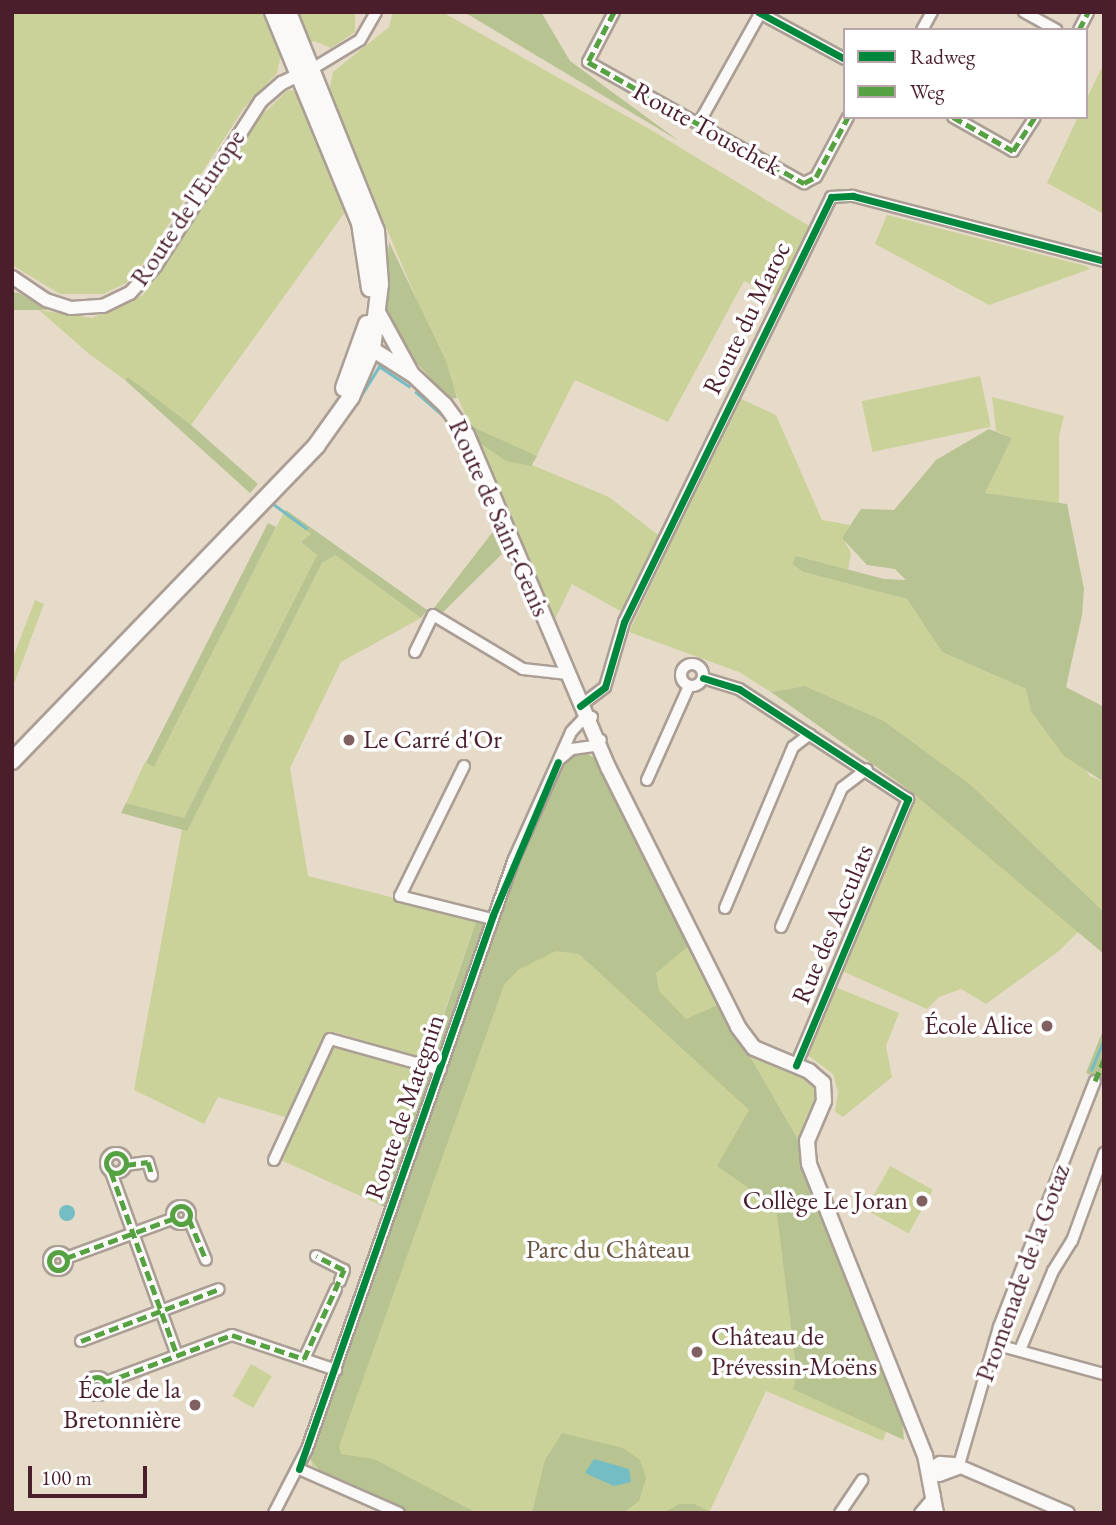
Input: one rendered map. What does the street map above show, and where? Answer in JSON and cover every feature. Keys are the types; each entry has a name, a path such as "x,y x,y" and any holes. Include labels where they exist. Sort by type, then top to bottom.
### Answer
{"main road":[{"path":"12,761 305,454 344,408 370,340 378,312 380,256 371,211 306,72 273,12"},
{"path":"288,12 306,72 364,237 370,290 370,340"},
{"name":"Route de Saint-Genis","path":"378,312 391,341 412,374"},
{"path":"370,340 391,341"},
{"name":"Route de Saint-Genis","path":"370,340 412,374 463,427 568,674 637,822 688,928 751,1034 798,1062 826,1072 834,1086 832,1103 815,1140 816,1158 934,1470 942,1513"},
{"name":"Route de Saint-Genis","path":"934,1470 936,1513"}],"street":[{"path":"306,72 360,40 376,12"},
{"name":"Route Touschek","path":"614,12 588,62 810,183 847,119"},
{"path":"923,28 932,12"},
{"path":"1024,12 1052,28"},
{"path":"1080,28 1088,12"},
{"path":"699,123 759,13 843,59"},
{"name":"Route de l'Europe","path":"12,277 46,300 71,308 103,306 130,293 155,266 261,101 306,72"},
{"path":"957,119 1013,151 1034,119"},
{"name":"Route du Maroc","path":"586,711 605,687 624,622 831,197 853,196 1104,261"},
{"path":"415,652 433,615 523,669 568,674"},
{"path":"548,671 561,656"},
{"path":"689,686 681,676 689,665 699,666 703,678"},
{"path":"647,780 689,686 703,678 739,689 867,769 842,788 781,927"},
{"name":"Route de Mategnin","path":"275,1513 299,1469 336,1370 492,919 571,732 586,711"},
{"path":"725,908 793,747 810,734"},
{"path":"558,762 572,749 600,741"},
{"path":"464,766 400,896 492,919"},
{"name":"Rue des Acculats","path":"798,1062 908,799 867,769"},
{"path":"274,1160 330,1039 441,1070"},
{"name":"Promenade de la Gotaz","path":"958,1468 994,1344 1095,1081"},
{"path":"1020,1350 1053,1271 1072,1241 1104,1153"},
{"path":"126,1166 123,1156 111,1155 106,1164 177,1355"},
{"path":"111,1172 118,1173 126,1166 148,1162 152,1175"},
{"path":"172,1219 174,1209 181,1206 189,1212 189,1219 206,1260"},
{"path":"66,1258 172,1219"},
{"path":"172,1219 179,1224 189,1219"},
{"path":"304,1359 344,1270 316,1256"},
{"path":"81,1341 219,1289"},
{"path":"106,1382 232,1335 336,1370"},
{"path":"994,1344 1104,1374"},
{"path":"934,1470 958,1468 1068,1513"},
{"path":"299,1469 399,1513"},
{"path":"840,1513 862,1480"},
{"path":"920,1513 935,1495"}],"green space":[{"path":"12,12 265,12 282,50 277,73 244,108 142,265 126,283 103,294 60,294 12,265"},
{"path":"293,12 355,12 355,32 331,48 314,41 308,44"},
{"path":"393,12 442,12 653,131 809,226 775,295 744,281 668,422 575,380 532,465 609,497 662,538 622,612 572,584 553,623 329,92 333,72 389,27"},
{"path":"464,12 541,12 570,61 679,141"},
{"path":"1104,63 1104,214 1047,183 1077,119 1088,119 1088,96"},
{"path":"288,90 299,91 348,208 191,425 185,424 129,378 125,380 88,353 39,310 92,318 143,295 257,120"},
{"path":"887,215 1090,269 989,305 875,244"},
{"path":"389,242 446,361 457,398 450,399 398,343 384,309"},
{"path":"12,292 19,293 48,310 12,310"},
{"path":"980,376 991,427 872,452 862,401"},
{"path":"128,377 191,425 258,484 250,493 125,380"},
{"path":"992,397 1064,416 1059,436 1059,503 985,493 1012,438 996,431"},
{"path":"739,398 776,415 822,520 850,525 843,538 851,553 848,570 796,556 792,564 803,572 907,599 942,652 1026,689 1090,776 1104,782 1104,912 971,785 884,721 805,686 771,692 739,672 629,632"},
{"path":"468,425 537,456 531,466 506,461 474,439"},
{"path":"989,429 1012,438 985,493 1067,504 1084,589 1082,615 1066,687 1104,707 1104,782 1064,756 1031,711 1026,689 942,652 907,599 803,572 792,564 796,556 884,579 906,580 895,569 867,565 842,538 861,509 894,510 936,460"},
{"path":"286,510 427,610 421,618 335,555 322,563 187,831 121,813 126,803 184,818 317,555 301,542 311,534 283,514"},
{"path":"283,514 311,534 301,542 317,555 184,818 126,803 145,762 153,766"},
{"path":"268,523 276,527 154,767 146,763"},
{"path":"498,525 508,548 441,614 434,608"},
{"path":"335,555 421,618 341,662 290,768 308,876 477,919 427,1060 335,1032 324,1037 288,1118 218,1097 204,1124 134,1090 182,829 187,830 322,563"},
{"path":"35,600 44,604 12,689 12,660"},
{"path":"805,686 884,721 971,785 1104,912 1104,954 909,790 771,692"},
{"name":"Parc du Château","path":"588,754 600,762 720,1004 891,1418 883,1441 766,1391 709,1513 408,1513 312,1466 310,1458 496,924 560,766 574,755"},
{"path":"588,754 600,762 690,945 656,973 659,991 686,1019 720,1004 800,1143 902,1417 904,1440 793,1389 797,1375 776,1207 717,1166 749,1110 579,954 556,951 518,970 504,985 339,1446 341,1454 374,1459 477,1513 408,1513 320,1471 310,1458 525,844 560,766 574,755"},
{"path":"916,796 1079,931 1059,951 986,1004 961,989 939,997 927,1009 840,970"},
{"path":"477,919 488,922 387,1208 378,1204"},
{"path":"833,986 899,1013 886,1046 892,1077 843,1117 835,1112 838,1092 833,1074 806,1054"},
{"path":"1104,1028 1104,1080 1086,1073"},
{"path":"336,1043 423,1071 378,1204 281,1160"},
{"path":"746,1049 813,1077 821,1093 800,1143"},
{"path":"890,1166 933,1190 909,1233 866,1210"},
{"path":"251,1364 272,1376 253,1408 232,1396"},
{"path":"562,1433 623,1448 640,1460 646,1478 639,1501 623,1513 532,1513 545,1460"},
{"path":"679,1504 694,1504 709,1511 663,1513"}],"water":[{"path":"64,1205 70,1205 75,1213 73,1219 64,1221 59,1216 59,1210"},
{"path":"594,1459 629,1469 631,1482 614,1486 585,1473"}],"waterway":[{"path":"360,397 379,366 409,386"},
{"path":"416,392 447,419"},
{"path":"332,437 351,411"},
{"path":"303,471 272,503 306,528"},
{"path":"1091,1070 1104,1040"}],"marked path":[{"path":"614,12 588,62 804,183 816,177 847,119"},
{"path":"1080,28 1088,12"},
{"path":"957,119 1013,151 1034,119"},
{"path":"1095,1081 1104,1060"},
{"path":"116,1153 123,1156 126,1163 123,1170 116,1173 109,1170 106,1163 109,1156 116,1153"},
{"path":"126,1165 148,1162 152,1175"},
{"path":"111,1172 177,1355"},
{"path":"177,1206 185,1206 190,1215 188,1222 177,1224 172,1219 172,1211 177,1206"},
{"path":"66,1258 172,1219"},
{"path":"189,1219 206,1260"},
{"path":"54,1252 62,1252 67,1261 65,1268 54,1270 49,1265 49,1257 54,1252"},
{"path":"106,1382 232,1335 304,1359 344,1270 316,1256"},
{"path":"81,1341 219,1289"},
{"path":"93,1377 101,1377 106,1386 104,1393 93,1395 88,1390 88,1382 93,1377"}],"cycle path":[{"path":"758,12 843,58"},
{"path":"580,706 605,687 624,622 831,197 853,196 1104,261"},
{"path":"703,678 739,689 908,799 796,1065"},
{"path":"299,1469 493,915 558,762"}],"place":[{"name":"Le Carré d'Or","path":"349,740"},
{"name":"École Alice","path":"1047,1026"},
{"name":"Collège Le Joran","path":"922,1201"},
{"name":"Château de Prévessin-Moëns","path":"697,1352"},
{"name":"École de la Bretonnière","path":"195,1405"}]}
